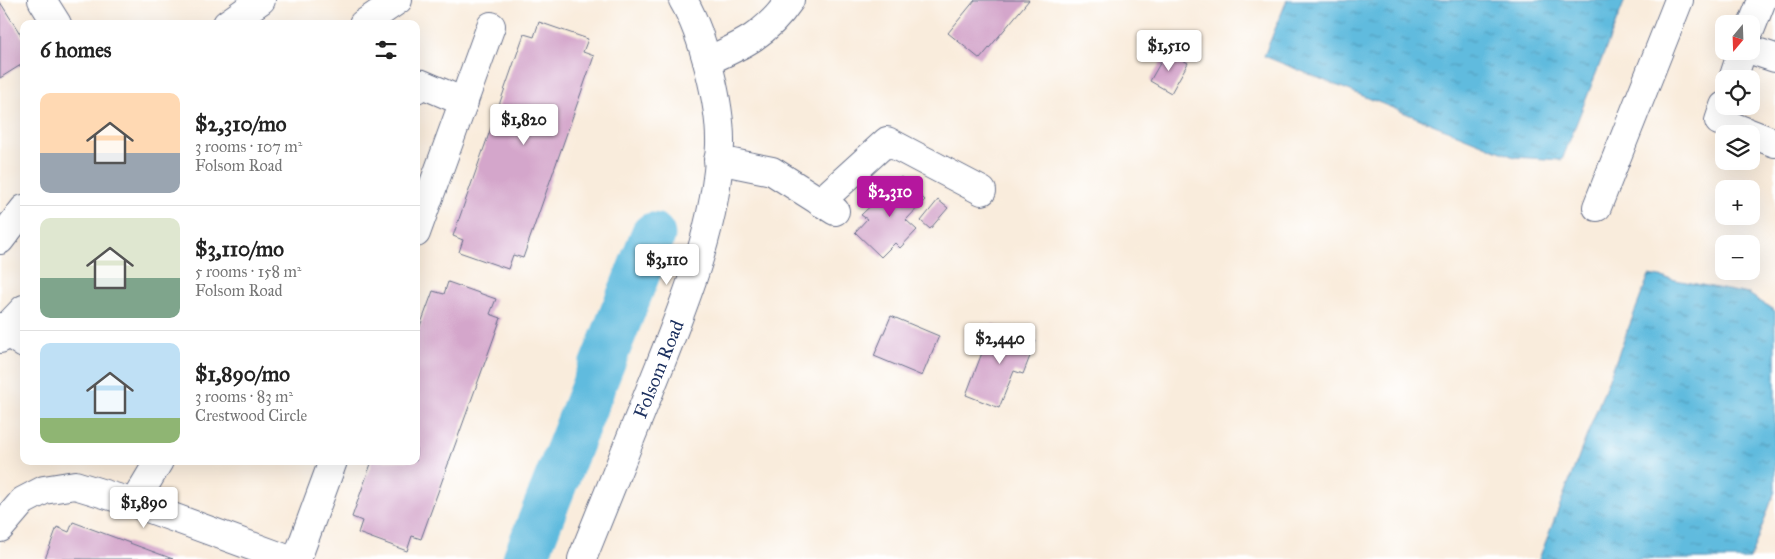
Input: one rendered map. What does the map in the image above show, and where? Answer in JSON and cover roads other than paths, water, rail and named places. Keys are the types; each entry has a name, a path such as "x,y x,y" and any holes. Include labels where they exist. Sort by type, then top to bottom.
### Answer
{"street":[{"path":"42,0 54,20"},
{"path":"233,20 261,0"},
{"path":"369,20 398,0"},
{"name":"Folsom Road","path":"582,559 682,309 710,218 718,160 719,135 713,80 692,15 683,0"},
{"path":"707,61 741,46 760,33 777,19 790,0"},
{"path":"1596,207 1679,0"},
{"path":"1756,15 1762,0"},
{"path":"420,221 491,26"},
{"path":"1760,53 1775,58"},
{"path":"420,85 422,84 464,102"},
{"path":"1720,115 1718,121 1775,143"},
{"path":"718,160 772,170 827,207 887,141 982,191"},
{"path":"0,240 20,214"},
{"path":"7,335 20,315"},
{"path":"134,502 157,465"},
{"path":"297,559 332,465"},
{"path":"0,528 23,501 44,490 75,485 134,502 288,559"}],"water":[{"path":"1287,0 1625,0 1562,160 1514,157 1264,56"},
{"path":"1649,275 1749,294 1775,311 1775,491 1750,559 1539,559"}],"waterway":[{"path":"525,559 653,235"}]}
